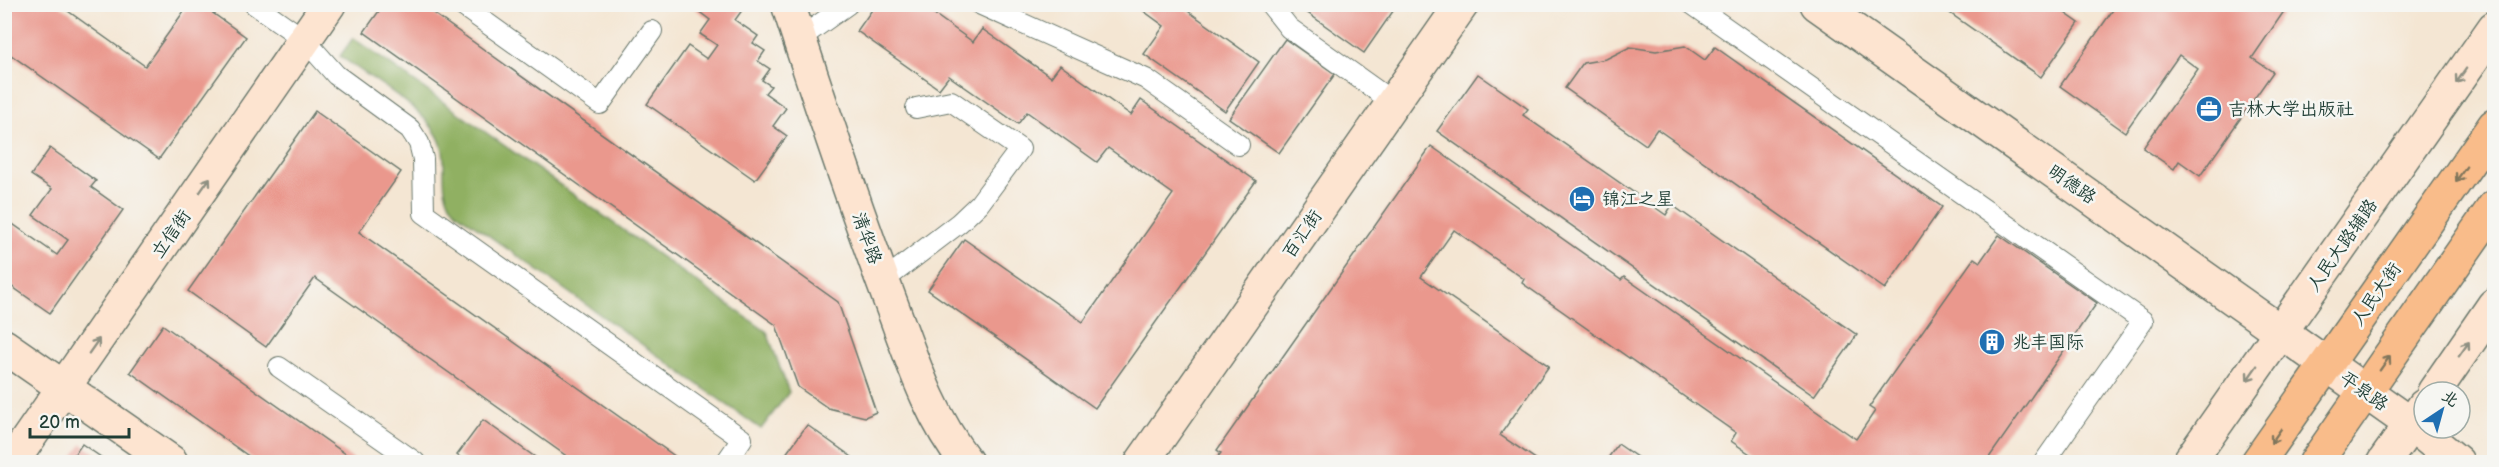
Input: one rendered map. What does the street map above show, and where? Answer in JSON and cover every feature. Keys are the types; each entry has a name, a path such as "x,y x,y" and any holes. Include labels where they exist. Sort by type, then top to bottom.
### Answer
{"main road":[{"name":"人民大街","path":"2258,462 2494,126"},
{"path":"2316,462 2494,207"}],"street":[{"name":"立信街","path":"12,462 329,4"},
{"name":"清华路","path":"788,4 883,281 930,406 966,462"},
{"name":"百汇街","path":"1142,462 1462,4"},
{"name":"明德路","path":"1817,4 2327,364"},
{"name":"人民大路辅路","path":"2189,462 2494,28"},
{"path":"2442,380 2494,305"},
{"path":"4,346 171,462"},
{"name":"平泉路","path":"2327,364 2365,392 2412,412"},
{"path":"2384,462 2412,423"},
{"name":"平泉路","path":"2439,440 2457,462"}],"lane":[{"path":"254,4 305,40 336,75 410,129 419,143 423,159 424,213 742,439 726,462"},
{"path":"460,4 600,104 652,31"},
{"path":"799,39 848,4"},
{"path":"980,4 1146,79 1239,145"},
{"path":"1692,4 2143,321 2044,462"},
{"path":"1269,8 1289,28 1394,103"},
{"path":"883,281 973,211 1020,149 951,101 916,108"},
{"path":"279,367 415,462"}],"green space":[{"path":"353,38 767,332 789,392 761,429 457,213 446,194 443,155 437,135 406,102 340,56"}],"building":[{"path":"4,4 58,4 145,66 189,4 200,4 246,37 159,159 4,50"},
{"path":"384,4 420,4 838,302 876,412 865,417 828,408 798,387 776,325 364,32"},
{"path":"689,4 736,4 743,9 735,20 758,36 753,43 765,51 758,61 770,69 762,80 771,86 765,93 786,108 773,126 787,136 755,180 647,104 688,46 707,59 717,45 700,34 710,20"},
{"path":"876,4 920,4 973,42 982,29 1051,77 1060,65 1131,115 1141,100 1256,181 1095,408 928,290 964,239 1083,322 1173,194 1108,148 1097,162 1027,112 1018,124 949,76 939,89 857,31"},
{"path":"1134,4 1178,4 1259,62 1225,111 1144,54 1164,26"},
{"path":"1295,4 1398,4 1364,53"},
{"path":"1937,4 2052,4 2079,23 2041,77"},
{"name":"吉林大学出版社","path":"2117,4 2289,4 2252,58 2273,72 2200,176 2179,161 2174,169 2143,148 2198,69 2179,55 2125,132 2060,86"},
{"path":"1285,39 1335,74 1279,153 1229,118"},
{"path":"1685,46 1705,60 1715,47 1942,207 1885,289 1657,129 1646,145 1565,88 1583,63 1606,59 1630,47 1656,51"},
{"path":"1478,74 1528,109 1523,115 1666,215 1672,205 1857,335 1814,396 1437,131"},
{"path":"315,111 401,172 359,232 683,462 575,462 315,278 266,347 188,291"},
{"path":"1431,146 1621,280 1624,277 1856,439 1875,411 1869,407 1974,258 1980,262 1999,235 2097,303 1986,462 1762,462 1731,441 1736,433 1522,283 1524,279 1454,230 1421,277 1549,366 1500,435 1540,462 1214,462 1221,453 1217,450"},
{"path":"50,148 96,181 91,187 123,210 50,313 4,281 4,218 57,255 68,240 33,215 52,189 31,175"},
{"path":"163,325 357,462 257,462 130,372"},
{"path":"483,420 542,462 467,462 457,455"},
{"path":"807,425 859,462 780,462"},
{"path":"82,444 108,462 69,462"},
{"path":"1618,444 1644,462 1605,462"}],"place":[{"name":"吉林大学出版社","path":"2209,109"},
{"name":"锦江之星","path":"1582,199"},
{"name":"兆丰国际","path":"1992,342"}]}
